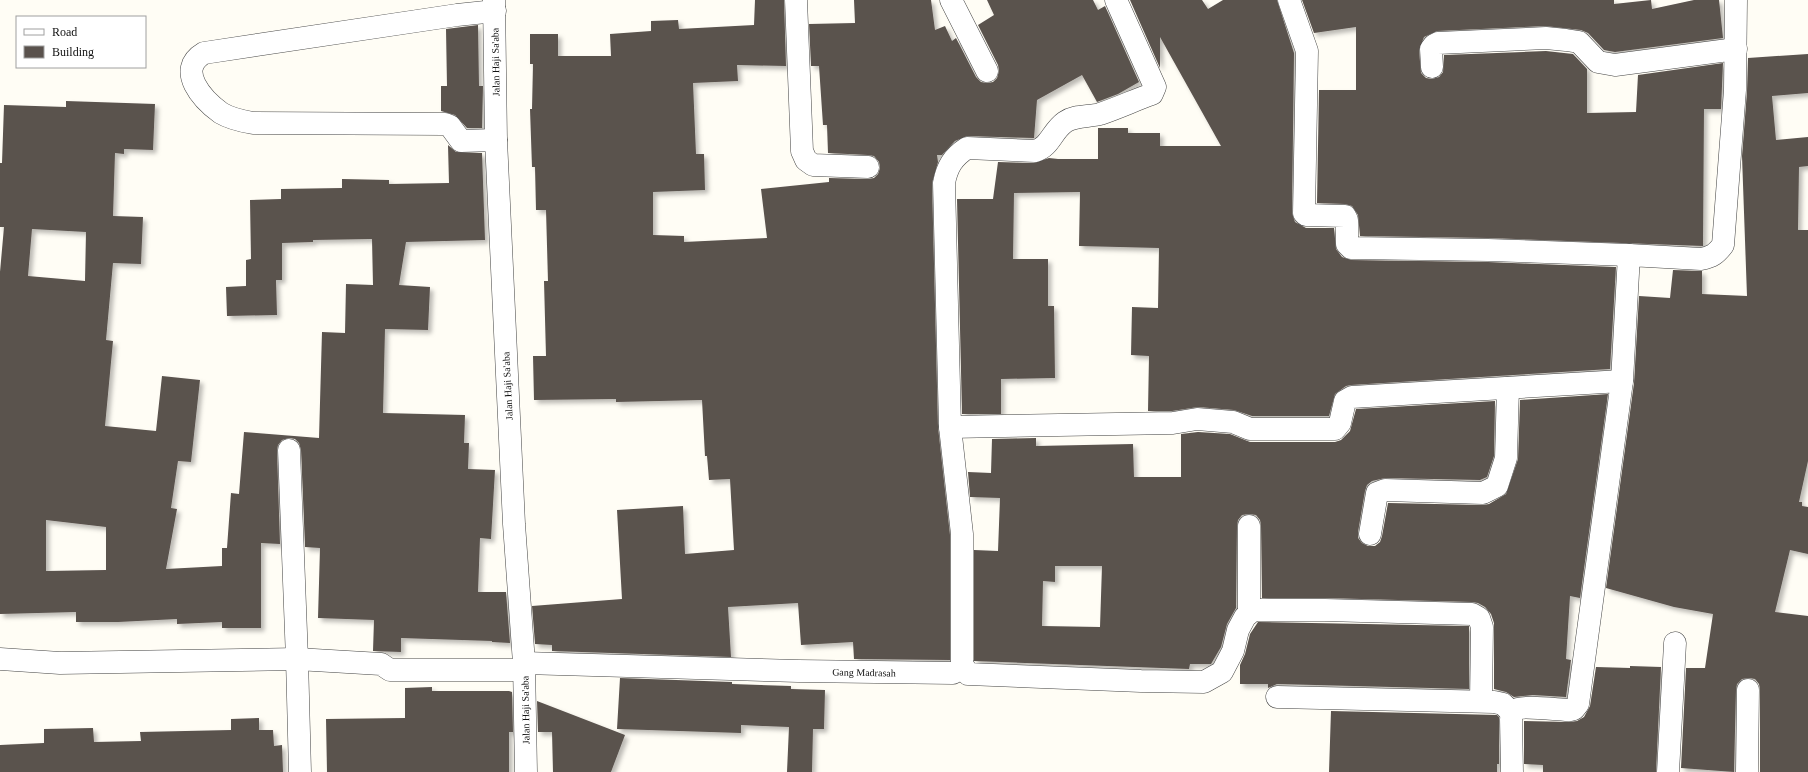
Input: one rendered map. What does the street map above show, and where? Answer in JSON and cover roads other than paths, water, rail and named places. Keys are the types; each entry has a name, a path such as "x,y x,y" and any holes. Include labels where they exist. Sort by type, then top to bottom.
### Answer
{"street":[{"path":"796,0 802,150 806,160 813,165 868,167"},
{"path":"951,0 987,71"},
{"path":"1116,0 1155,87 1152,94 1099,114 1076,117 1065,122 1057,129 1044,147 1040,150 967,148 952,160 944,183 950,427 962,534 962,664 968,674 1141,682 1204,682 1222,672 1233,651 1238,630 1249,613 1249,526"},
{"path":"1289,0 1307,51 1304,213 1306,215 1345,216 1347,220 1347,244 1351,248 1488,250 1706,258 1711,258 1723,245 1734,98 1736,0"},
{"path":"495,5 457,14 204,54 200,56 193,65 192,75 194,84 199,94 221,113 236,121 253,123 445,124 450,126 461,141 496,140"},
{"name":"Jalan Haji Sa'aba","path":"495,5 496,140 514,524 524,663 526,772"},
{"path":"1432,67 1431,49 1434,44 1546,38 1566,40 1579,42 1598,62 1615,65 1736,49"},
{"path":"1512,713 1515,710 1523,708 1570,710 1577,706 1622,381 1629,255"},
{"path":"950,427 1173,423 1197,419 1233,422 1250,429 1335,429 1339,426 1343,404 1349,398 1622,381"},
{"path":"1370,534 1377,493 1385,490 1483,493 1497,486 1506,458 1508,388"},
{"path":"289,450 300,772"},
{"path":"1249,613 1258,609 1476,615 1482,627 1481,701"},
{"path":"1668,772 1674,643"},
{"name":"Gang Madrasah","path":"0,659 60,663 297,659 381,664 390,670 524,663 798,671 952,673 960,669 962,664"},
{"path":"1746,772 1748,690"},
{"path":"1277,697 1481,701 1503,704 1512,713 1512,772"}]}
